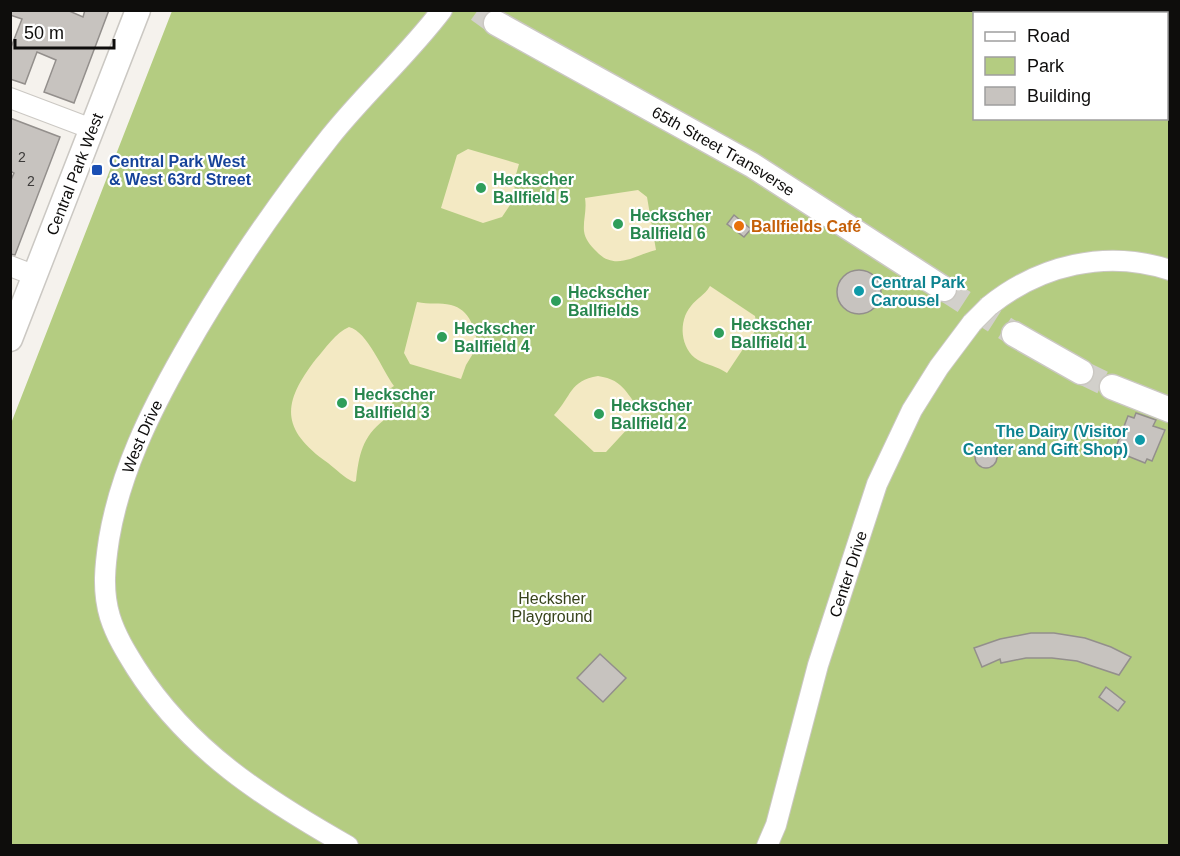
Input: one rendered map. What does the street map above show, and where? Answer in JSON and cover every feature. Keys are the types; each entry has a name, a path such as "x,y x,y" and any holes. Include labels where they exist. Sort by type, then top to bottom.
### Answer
{"main road":[{"name":"Central Park West","path":"10,339 138,10"},
{"name":"65th Street Transverse","path":"496,22 752,165 944,289"},
{"path":"1014,334 1081,372"},
{"path":"1112,387 1170,410"}],"street":[{"name":"West Drive","path":"348,846 236,775 204,749 171,715 145,682 113,627 106,604 105,566 111,528 129,465 155,406 208,310 299,177 351,112 442,10"},
{"path":"10,98 92,129"},
{"name":"Center Drive","path":"767,846 776,825 803,717 877,484 900,432 924,389 972,324 989,306 1024,282 1043,273 1076,264 1102,261 1129,261 1170,270"},
{"path":"10,266 36,276"}],"green space":[{"name":"Hecksher Playground","path":"172,11 1169,11 1169,845 11,845 10,426"}],"sand":[{"name":"Heckscher Ballfield 5","path":"468,149 519,164 515,178 514,199 502,217 483,223 441,208 457,155"},
{"name":"Heckscher Ballfield 6","path":"638,190 647,197 656,250 618,261 603,257 590,244 585,234 585,198"},
{"name":"Heckscher Ballfield 1","path":"710,286 755,316 757,328 727,373 698,360 687,349 684,342 683,327 687,312"},
{"name":"Heckscher Ballfield 4","path":"417,302 457,307 471,321 477,347 461,379 410,364 404,353"},
{"name":"Heckscher Ballfield 3","path":"349,327 362,336 394,386 388,390 393,397 391,410 382,416 384,420 366,440 354,482 312,451 294,427 291,415 292,402 305,375 331,341"},
{"name":"Heckscher Ballfield 2","path":"598,376 614,381 625,389 643,412 606,452 594,452 554,415 576,386 589,378"}],"building":[{"path":"10,10 67,10 83,17 85,10 109,10 74,103 44,92 56,60 37,52 25,84 10,79 10,50 22,19 10,15"},
{"path":"10,118 60,137 15,255 10,254 10,182 14,173 10,171"},
{"name":"Ballfields Café","path":"734,215 751,229 744,237 727,224"},
{"name":"Central Park Carousel","path":"859,270 868,271 875,276 880,283 880,301 875,308 868,313 859,314 850,313 843,308 838,301 837,292 838,283 843,276 850,271"},
{"name":"The Dairy (Visitor Center and Gift Shop)","path":"1136,413 1156,420 1153,426 1165,430 1152,461 1147,459 1145,463 1120,453 1122,450 1116,447 1128,416 1134,418"},
{"path":"982,446 990,446 997,453 997,461 990,468 982,468 975,461 975,453"},
{"path":"1031,633 1054,633 1085,638 1131,657 1119,675 1077,661 1052,658 1026,658 1001,663 1000,659 982,667 974,648 1000,639"},
{"path":"600,654 626,678 603,702 577,678"},
{"path":"1106,687 1125,702 1118,711 1099,697"}],"tunnel":[{"path":"478,10 496,23"},
{"path":"944,289 1014,334"},
{"path":"1081,372 1112,387"}],"place":[{"name":"Central Park West & West 63rd Street","path":"97,170"},
{"name":"Heckscher Ballfield 5","path":"481,188"},
{"name":"Heckscher Ballfield 6","path":"618,224"},
{"name":"Ballfields Café","path":"739,226"},
{"name":"Central Park Carousel","path":"859,291"},
{"name":"Heckscher Ballfields","path":"556,301"},
{"name":"Heckscher Ballfield 1","path":"719,333"},
{"name":"Heckscher Ballfield 4","path":"442,337"},
{"name":"Heckscher Ballfield 3","path":"342,403"},
{"name":"Heckscher Ballfield 2","path":"599,414"},
{"name":"The Dairy (Visitor Center and Gift Shop)","path":"1140,440"}]}
